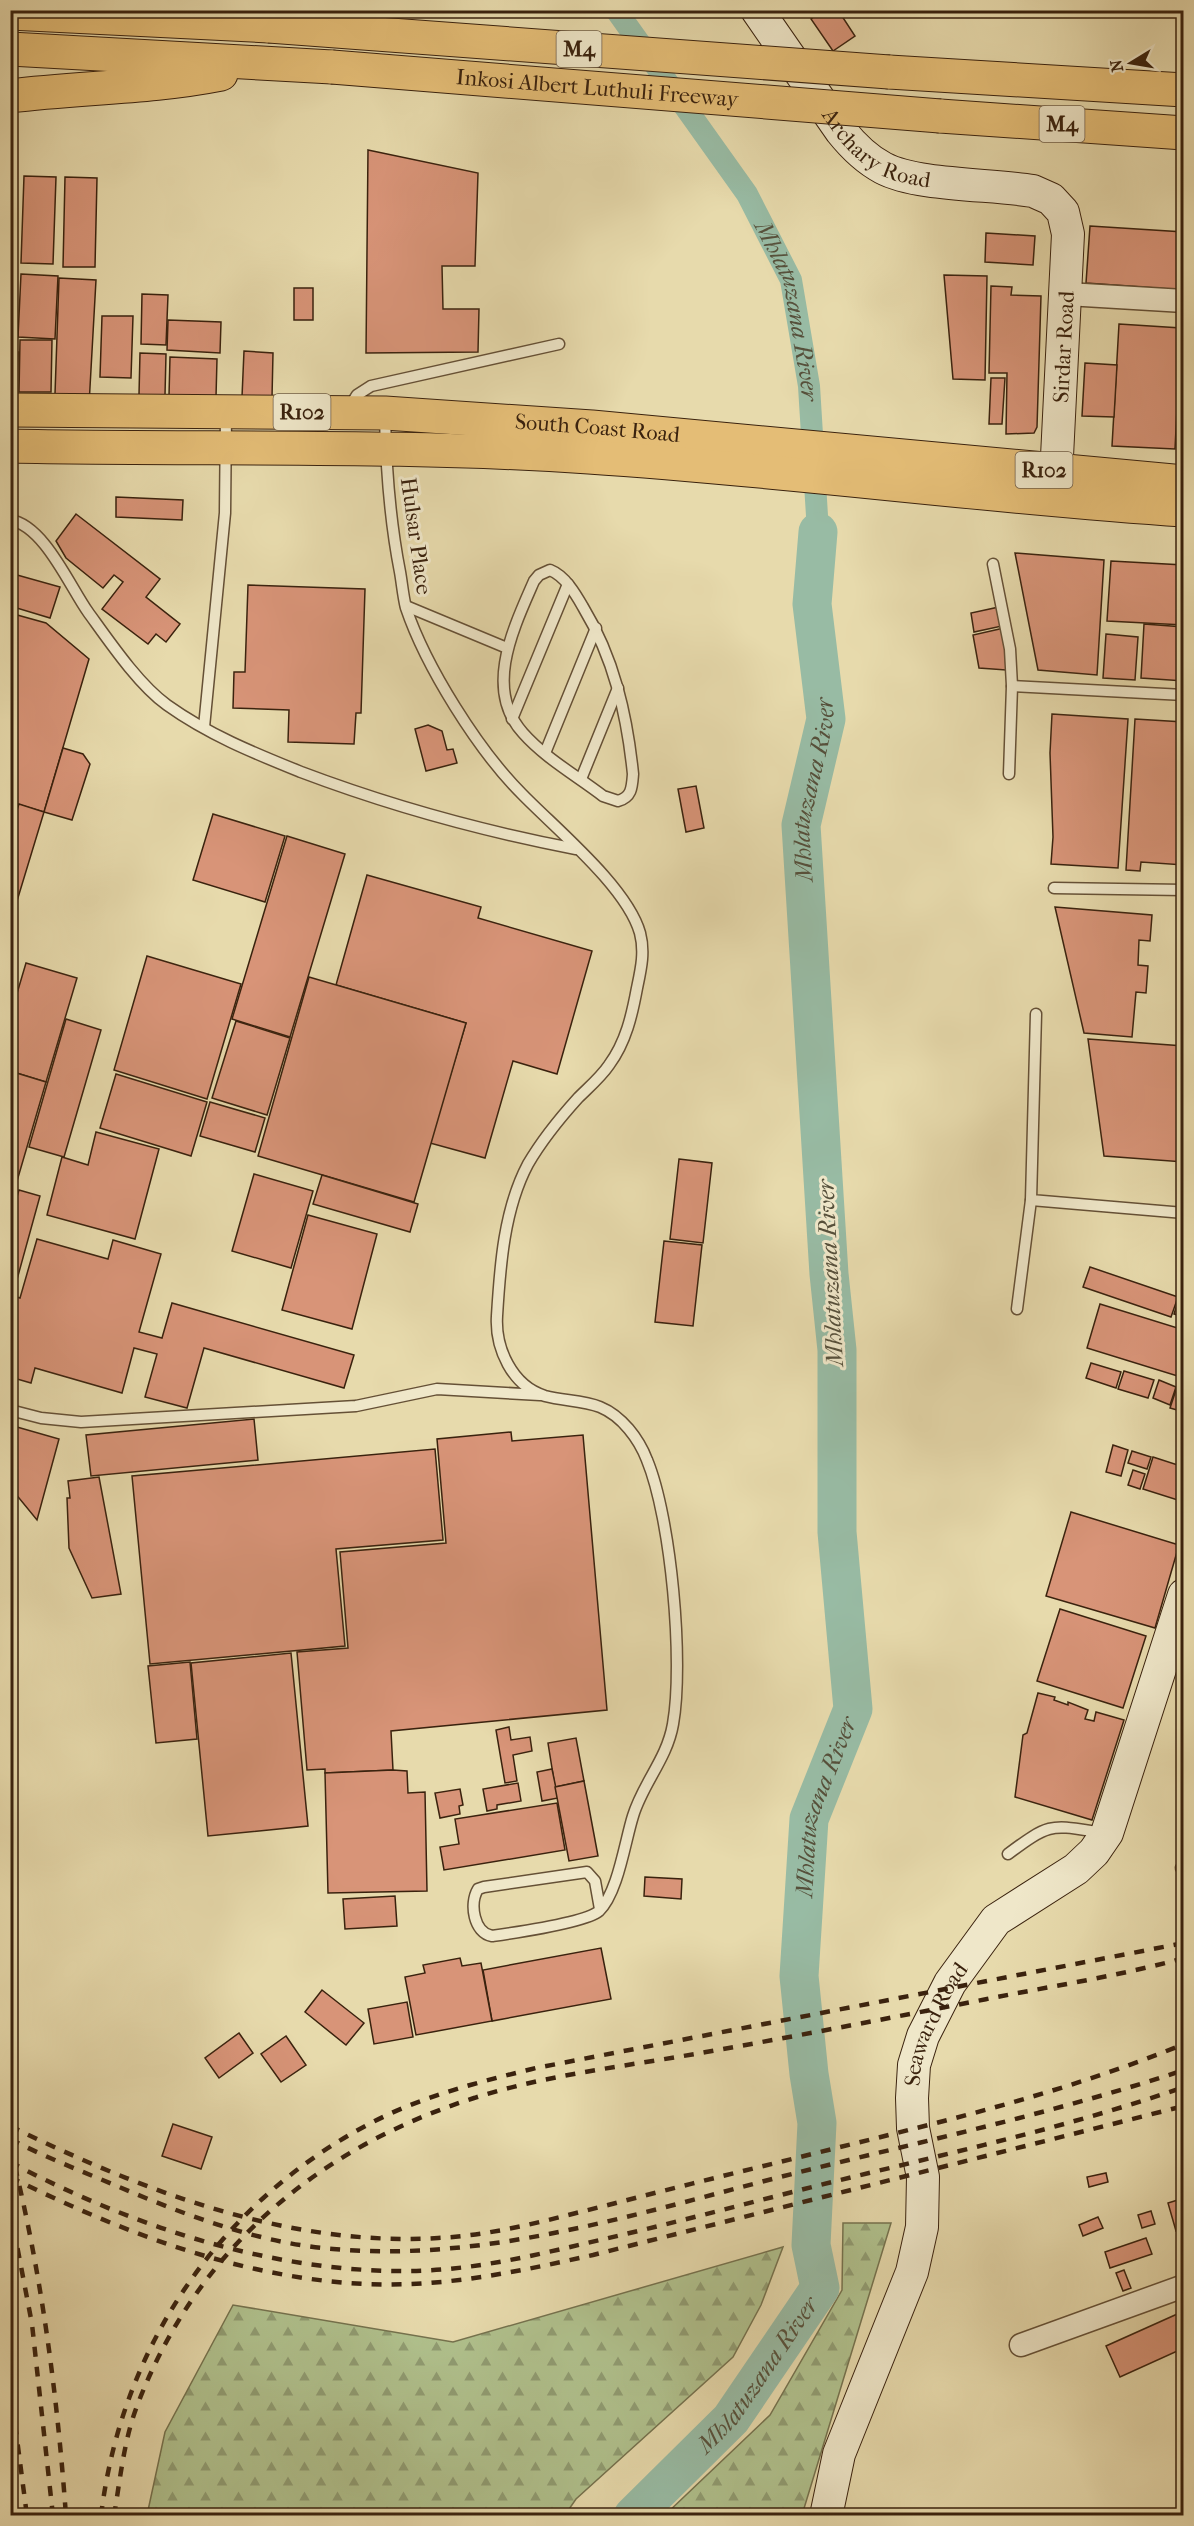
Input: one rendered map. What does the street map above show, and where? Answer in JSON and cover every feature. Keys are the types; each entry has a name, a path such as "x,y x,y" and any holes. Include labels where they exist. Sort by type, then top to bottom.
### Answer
{"highway":[{"name":"Inkosi Albert Luthuli Freeway","path":"10,13 268,26 889,72 1184,90"},
{"name":"Inkosi Albert Luthuli Freeway","path":"10,49 332,67 940,116 1184,133"},
{"path":"10,96 57,90 164,85 267,65"},
{"name":"South Coast Road","path":"10,410 385,413 591,442 1056,486 1184,510"},
{"path":"43,411 43,447"},
{"path":"98,411 99,447"},
{"name":"South Coast Road","path":"10,446 225,450 591,442"},
{"name":"South Coast Road","path":"1056,486 1184,482"}],"street":[{"name":"Archary Road","path":"757,10 841,132 857,150 883,168 909,178 1033,190 1051,199"},
{"name":"Sirdar Road","path":"1051,199 1063,212 1068,234 1067,294 1056,486"},
{"path":"1067,294 1184,301"},
{"name":"Seaward Road","path":"826,2516 839,2454 912,2272 922,2227 923,2177 913,2128 912,2098 914,2065 923,2036 950,1983 996,1920 1076,1869 1094,1852 1107,1833 1184,1595"},
{"path":"1021,2345 1184,2286"}],"lane":[{"path":"348,412 357,395 370,386 559,344"},
{"path":"204,727 225,513 226,411"},
{"name":"Hulsar Place","path":"385,413 394,539 406,606 429,659 490,756 519,792 577,849 629,908 642,942 643,958 633,1013 623,1041 609,1066 544,1138 526,1168 512,1204 498,1294 496,1334 502,1353 518,1379 540,1395"},
{"path":"10,520 18,522 39,540 59,564 87,610 134,672 166,704 236,746 353,791 489,832 577,849"},
{"path":"993,564 1010,649 1012,686 1009,774"},
{"path":"550,570 568,584 596,628 618,688 631,752 632,788 628,796 613,801 545,753 523,734 512,719 505,699 503,679 507,648 529,591 539,575 550,570"},
{"path":"512,719 568,584"},
{"path":"406,606 507,648"},
{"path":"545,753 596,628"},
{"path":"1012,686 1184,695"},
{"path":"581,779 618,688"},
{"path":"1054,888 1184,890"},
{"path":"1017,1310 1031,1200 1036,1014"},
{"path":"1031,1200 1184,1213"},
{"path":"10,1410 41,1418 81,1422 356,1406 437,1389 540,1395 602,1407 628,1426 646,1458 656,1488 671,1587 677,1665 673,1723 661,1762 639,1800 615,1881 600,1909 580,1918 492,1936 485,1935 479,1929 474,1897 478,1889 484,1887 587,1872 595,1881 600,1909"},
{"path":"1008,1854 1046,1828 1058,1826 1107,1833"}],"green space":[{"path":"843,2223 891,2223 802,2515 665,2515 770,2415 842,2290"},
{"path":"783,2247 761,2305 733,2357 576,2499 565,2515 147,2515 165,2432 233,2305 453,2342"}],"building":[{"path":"823,10 838,10 855,36 833,51 811,19"},
{"path":"368,150 478,173 475,266 442,266 443,309 479,309 478,352 366,353"},
{"path":"24,176 56,177 53,264 21,263"},
{"path":"65,177 97,178 95,267 63,267"},
{"path":"1090,226 1184,232 1184,290 1086,283"},
{"path":"986,233 1035,236 1033,265 985,262"},
{"path":"21,274 58,276 55,339 18,337"},
{"path":"944,275 987,276 985,380 953,379"},
{"path":"59,278 96,280 89,405 55,394"},
{"path":"991,286 1012,287 1011,295 1041,296 1037,427 1034,433 1006,434 1007,373 989,373"},
{"path":"294,288 313,288 313,320 294,320"},
{"path":"142,294 168,295 166,345 141,344"},
{"path":"102,316 133,316 131,378 100,377"},
{"path":"168,320 221,322 220,353 167,350"},
{"path":"1119,324 1181,328 1175,449 1112,446"},
{"path":"20,340 52,340 51,392 19,392"},
{"path":"244,351 273,353 272,398 242,397"},
{"path":"10,352 18,352 17,391 10,390"},
{"path":"140,353 166,354 165,395 139,395"},
{"path":"170,357 217,359 216,397 169,396"},
{"path":"1085,363 1117,365 1114,417 1082,416"},
{"path":"991,378 1005,378 1002,424 989,424"},
{"path":"116,497 183,500 182,520 116,517"},
{"path":"76,514 160,579 146,597 180,624 166,642 156,634 148,644 102,609 123,582 114,575 103,588 66,558 56,541"},
{"path":"1015,553 1104,560 1097,675 1038,670"},
{"path":"1111,561 1184,565 1184,625 1107,621"},
{"path":"10,573 60,587 50,618 10,606"},
{"path":"248,585 365,589 361,713 356,713 354,744 288,742 289,710 233,708 234,672 245,672"},
{"path":"999,607 1002,626 974,632 971,613"},
{"path":"10,613 46,623 89,659 44,812 10,802"},
{"path":"1144,624 1184,627 1184,681 1141,678"},
{"path":"1004,628 1006,670 979,668 973,635"},
{"path":"1106,634 1138,637 1135,680 1103,678"},
{"path":"1052,714 1128,719 1118,868 1051,864 1053,837 1050,753"},
{"path":"1135,719 1184,722 1184,865 1141,862 1140,871 1126,870"},
{"path":"428,725 442,731 447,750 453,749 457,763 426,771 415,729"},
{"path":"63,748 83,754 90,764 72,820 44,812"},
{"path":"696,786 704,828 686,832 678,789"},
{"path":"19,804 44,812 10,924 10,831"},
{"path":"213,814 285,836 265,902 193,880"},
{"path":"287,836 345,854 290,1037 232,1019"},
{"path":"367,875 481,907 478,918 592,951 557,1074 513,1061 485,1158 430,1143 466,1023 336,985"},
{"path":"1055,907 1152,915 1150,941 1139,940 1138,965 1148,966 1146,993 1136,992 1132,1037 1084,1033"},
{"path":"147,956 241,984 207,1099 114,1070"},
{"path":"26,963 77,978 46,1082 10,1071 10,1017"},
{"path":"309,977 466,1023 414,1202 258,1156"},
{"path":"66,1019 101,1030 64,1157 29,1147"},
{"path":"236,1021 290,1038 267,1115 212,1098"},
{"path":"1088,1039 1184,1046 1184,1162 1104,1156"},
{"path":"10,1071 46,1082 10,1205"},
{"path":"116,1074 207,1102 191,1156 100,1128"},
{"path":"210,1102 265,1118 255,1152 200,1136"},
{"path":"96,1132 159,1149 135,1239 47,1215 62,1157 88,1165"},
{"path":"679,1159 712,1163 703,1243 670,1239"},
{"path":"254,1174 313,1191 291,1268 232,1251"},
{"path":"322,1175 418,1204 410,1232 313,1204"},
{"path":"19,1190 40,1196 13,1294 10,1293 10,1221"},
{"path":"308,1215 377,1234 352,1329 282,1310"},
{"path":"37,1239 108,1259 113,1240 161,1254 139,1332 162,1338 172,1303 354,1355 344,1388 204,1348 187,1408 145,1397 157,1354 134,1348 122,1393 35,1368 31,1383 10,1377 10,1295 20,1298"},
{"path":"664,1241 702,1245 693,1326 655,1322"},
{"path":"1090,1267 1178,1297 1171,1317 1083,1287"},
{"path":"1184,1282 1184,1317 1174,1314"},
{"path":"1100,1304 1184,1330 1184,1378 1087,1348"},
{"path":"1091,1363 1121,1372 1116,1388 1086,1378"},
{"path":"1124,1371 1154,1380 1148,1398 1118,1389"},
{"path":"1159,1380 1176,1387 1170,1405 1153,1398"},
{"path":"1177,1387 1184,1389 1184,1412 1170,1408"},
{"path":"254,1419 258,1460 91,1476 86,1435"},
{"path":"10,1425 59,1439 37,1520 10,1487"},
{"path":"511,1432 512,1441 583,1435 607,1710 391,1731 393,1770 325,1773 325,1769 307,1770 297,1652 348,1648 340,1552 446,1543 437,1439"},
{"path":"1113,1445 1128,1450 1121,1476 1106,1472"},
{"path":"435,1449 443,1540 336,1549 345,1646 150,1664 132,1476"},
{"path":"1132,1451 1151,1457 1147,1469 1128,1463"},
{"path":"1153,1457 1184,1467 1184,1502 1143,1489"},
{"path":"1133,1470 1145,1474 1140,1489 1128,1485"},
{"path":"99,1477 121,1594 92,1598 69,1548 67,1498 70,1498 68,1481"},
{"path":"1071,1512 1179,1545 1155,1628 1046,1596"},
{"path":"1060,1609 1146,1636 1123,1708 1037,1681"},
{"path":"291,1653 308,1826 208,1836 191,1663"},
{"path":"190,1662 197,1739 156,1743 148,1666"},
{"path":"1038,1693 1088,1710 1085,1719 1094,1721 1096,1712 1124,1720 1092,1820 1015,1797 1023,1735 1027,1733"},
{"path":"509,1727 511,1740 530,1737 532,1751 513,1755 517,1781 505,1783 496,1730"},
{"path":"576,1738 584,1781 555,1787 548,1743"},
{"path":"552,1769 558,1798 542,1801 537,1772"},
{"path":"407,1771 408,1793 425,1792 427,1891 328,1893 325,1773"},
{"path":"584,1781 598,1856 569,1861 555,1787"},
{"path":"518,1783 521,1801 497,1805 497,1809 487,1811 483,1789"},
{"path":"460,1789 463,1805 459,1806 460,1814 440,1818 435,1793"},
{"path":"557,1803 565,1850 444,1870 440,1847 459,1844 455,1819"},
{"path":"645,1877 682,1879 681,1899 644,1896"},
{"path":"395,1896 397,1926 345,1929 343,1899"},
{"path":"601,1948 611,1999 492,2021 483,1970"},
{"path":"460,1958 462,1966 481,1963 492,2021 416,2035 405,1977 425,1973 423,1965"},
{"path":"322,1990 364,2023 346,2045 305,2012"},
{"path":"407,2002 413,2037 374,2044 368,2009"},
{"path":"239,2033 253,2053 219,2078 205,2058"},
{"path":"286,2036 306,2065 281,2082 261,2054"},
{"path":"173,2124 212,2137 201,2169 162,2156"},
{"path":"1106,2173 1108,2182 1089,2187 1087,2177"},
{"path":"1184,2198 1184,2228 1176,2231 1168,2203"},
{"path":"1151,2211 1155,2224 1142,2228 1138,2215"},
{"path":"1098,2217 1103,2228 1083,2236 1079,2225"},
{"path":"1146,2238 1152,2254 1110,2268 1105,2252"},
{"path":"1124,2270 1131,2288 1123,2291 1116,2273"},
{"path":"1184,2311 1184,2348 1120,2377 1106,2346"}],"waterway":[{"name":"Mhlatuzana River","path":"616,10 747,194 791,280 809,386 818,532"},
{"name":"Mhlatuzana River","path":"633,2516 731,2419 820,2288 811,2245 817,2123 809,2074 799,1976 809,1819 853,1709 837,1532 837,1350 829,1274 801,825 826,719 812,604 818,532"}],"railway":[{"path":"101,2516 112,2454 130,2395 155,2339 186,2287 224,2238 267,2195 315,2157 369,2124 409,2105 472,2084 536,2068 1184,1943"},
{"path":"114,2516 126,2446 137,2406 162,2350 192,2299 228,2253 269,2212 314,2176 363,2145 417,2119 474,2098 531,2083 1114,1975 1184,1958"},
{"path":"10,2126 112,2172 218,2210 272,2224 327,2233 382,2238 438,2238 526,2225 943,2121 1088,2079 1184,2044"},
{"path":"10,2139 63,2164 195,2217 277,2241 333,2249 392,2251 452,2248 510,2241 627,2217 1041,2112 1184,2070"},
{"path":"10,2162 56,2185 153,2225 253,2254 356,2269 407,2271 452,2269 520,2258 643,2230 1046,2129 1184,2087"},
{"path":"10,2177 109,2222 160,2242 213,2258 266,2271 319,2280 373,2284 428,2283 491,2276 593,2255 1184,2106"},
{"path":"10,2147 31,2238 46,2330 58,2423 66,2516"},
{"path":"10,2209 32,2324 53,2516"},
{"path":"10,2385 27,2516"}]}
